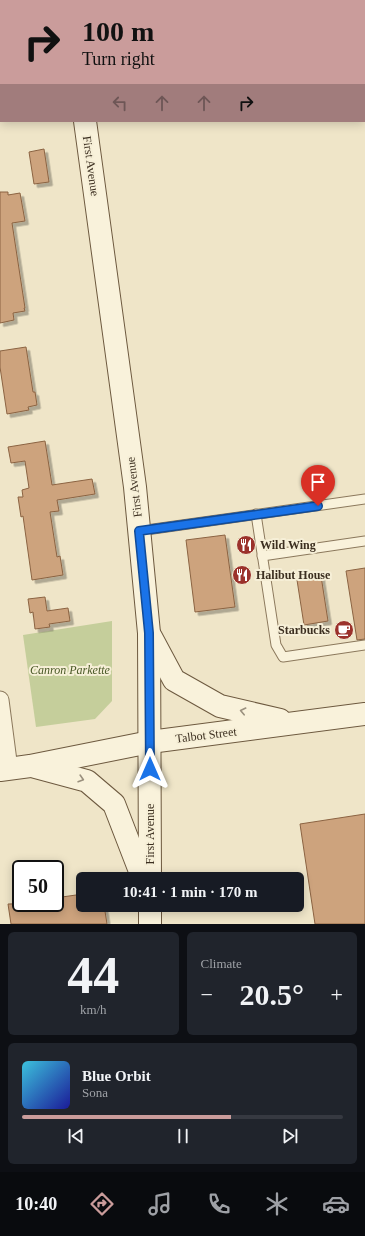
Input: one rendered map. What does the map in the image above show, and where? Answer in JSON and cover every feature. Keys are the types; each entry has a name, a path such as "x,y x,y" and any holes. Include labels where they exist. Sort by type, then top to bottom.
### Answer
{"main road":[{"name":"First Avenue","path":"84,122 134,479 149,633 150,872"},
{"path":"149,633 174,680 220,706 295,723"},
{"name":"Talbot Street","path":"13,768 150,742 365,714"},
{"path":"13,768 86,780 114,804 140,872"},
{"path":"150,912 150,924"}],"street":[{"path":"0,700 13,768"}],"lane":[{"path":"139,531 365,499"},
{"path":"256,514 276,645 283,657 365,645"},
{"path":"262,556 365,541"}],"green space":[{"name":"Canron Parkette","path":"112,621 112,701 95,719 36,727 23,635"}],"building":[{"path":"44,149 49,182 34,184 29,152"},
{"path":"0,192 8,192 8,195 20,193 25,221 12,223 25,311 13,313 14,320 0,323"},
{"path":"26,347 33,392 35,392 37,405 28,407 29,410 7,414 0,367 0,351"},
{"path":"45,441 52,485 92,479 95,494 57,500 59,511 50,512 57,557 60,556 63,575 32,580 23,516 21,517 18,497 23,497 22,490 29,488 25,461 11,463 8,447"},
{"path":"225,535 235,607 195,612 186,540"},
{"path":"365,568 365,639 357,640 346,571"},
{"path":"321,576 328,621 304,625 297,580"},
{"path":"45,597 47,611 68,608 70,621 49,624 50,627 35,629 33,612 30,613 28,599"},
{"path":"365,814 365,924 315,924 300,824"},
{"path":"76,895 76,912 105,912 107,924 11,924 8,904 12,904 12,912 64,912 64,897"}],"place":[{"name":"Wild Wing","path":"246,545"},
{"name":"Halibut House","path":"242,575"},
{"name":"Starbucks","path":"344,630"}],"route":[{"path":"150,769 149,633 139,531 318,506"}]}
